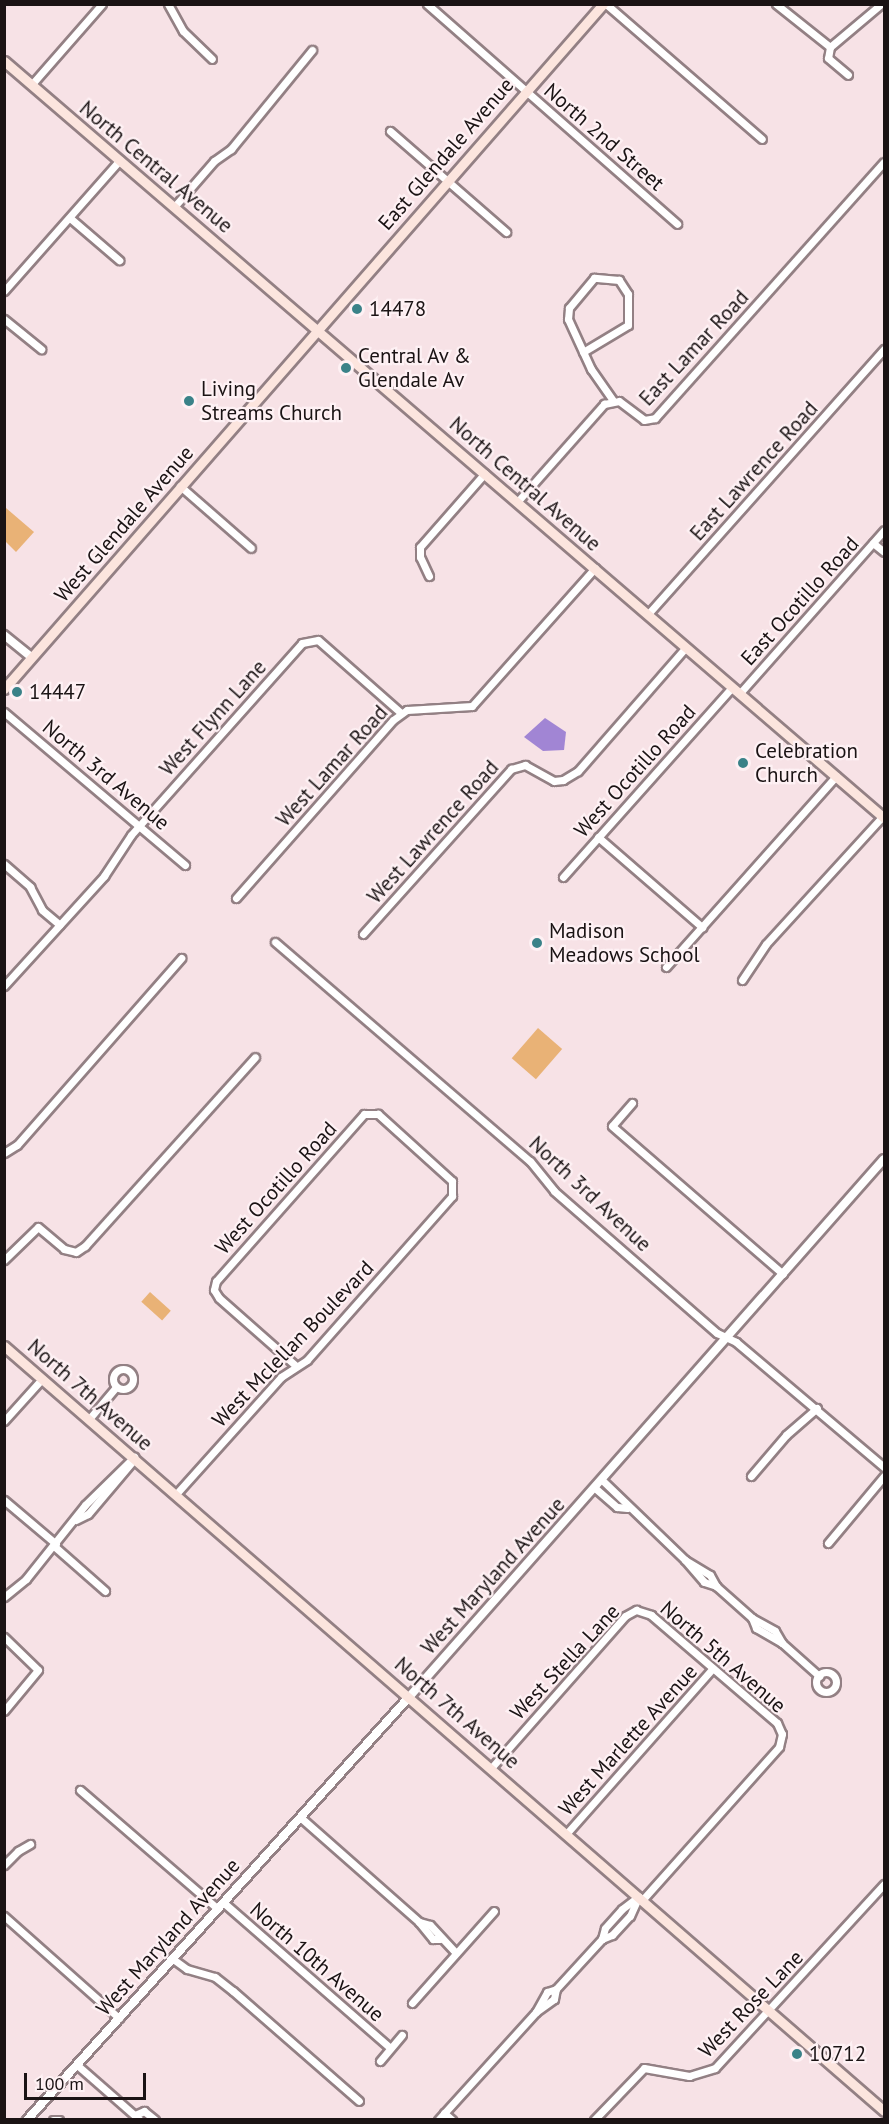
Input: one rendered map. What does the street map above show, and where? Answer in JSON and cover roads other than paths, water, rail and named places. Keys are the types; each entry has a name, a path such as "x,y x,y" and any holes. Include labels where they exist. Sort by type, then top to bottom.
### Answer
{"main road":[{"name":"East Glendale Avenue","path":"318,329 604,4"},
{"name":"North Central Avenue","path":"4,61 884,817"},
{"name":"West Glendale Avenue","path":"4,689 318,329"},
{"name":"North 7th Avenue","path":"4,1346 177,1493 885,2111"}],"street":[{"path":"32,84 102,4"},
{"path":"168,4 183,31 212,59"},
{"name":"North 2nd Street","path":"427,4 676,224"},
{"path":"604,4 762,139"},
{"path":"776,4 830,47"},
{"path":"848,75 828,58 830,47 881,4"},
{"path":"174,207 214,161 231,149 312,50"},
{"path":"390,131 506,232"},
{"path":"4,291 120,160"},
{"name":"East Lamar Road","path":"518,501 601,405 613,401 624,404 644,420 655,418 884,162"},
{"path":"70,218 119,260"},
{"path":"583,351 628,326 628,294 619,280 594,278 569,308 568,319 583,351 613,401"},
{"path":"4,318 41,349"},
{"name":"East Lawrence Road","path":"648,614 885,349"},
{"path":"429,576 420,557 420,547 485,473"},
{"path":"180,486 251,548"},
{"name":"East Ocotillo Road","path":"736,690 885,530"},
{"path":"873,543 885,552"},
{"name":"West Lamar Road","path":"236,898 400,713 472,706 595,568"},
{"path":"4,635 32,658"},
{"name":"West Flynn Lane","path":"4,986 104,876 138,826 302,643 310,639 318,640 400,713"},
{"name":"West Lawrence Road","path":"363,934 511,769 525,765 554,781 563,780 578,771 686,647"},
{"name":"West Ocotillo Road","path":"563,877 736,690"},
{"name":"North 3rd Avenue","path":"4,712 185,865"},
{"path":"666,967 836,776"},
{"path":"742,980 766,944 884,817"},
{"path":"598,837 702,927"},
{"path":"4,864 30,887 42,910 60,925"},
{"name":"North 3rd Avenue","path":"275,942 530,1161 554,1191 717,1333 728,1337 817,1408 885,1467"},
{"path":"4,1153 17,1145 181,958"},
{"path":"4,1260 38,1227 64,1249 76,1252 85,1246 255,1058"},
{"path":"632,1103 612,1126 783,1274"},
{"name":"West Ocotillo Road","path":"296,1366 214,1290 224,1272 364,1114 370,1112"},
{"name":"West Mclellan Boulevard","path":"177,1493 281,1377 307,1360 455,1189 452,1181 378,1114 370,1112"},
{"name":"West Maryland Avenue","path":"27,2120 410,1696 885,1159"},
{"path":"4,1421 42,1379"},
{"path":"89,1419 116,1387"},
{"path":"751,1476 784,1437 817,1408"},
{"path":"4,1597 76,1520 92,1510 134,1458"},
{"path":"828,1543 885,1476"},
{"path":"602,1480 624,1500 627,1508 685,1560 710,1575 716,1586 752,1618 776,1631 782,1643 819,1676"},
{"path":"595,1488 617,1507 627,1508"},
{"path":"4,1500 105,1591"},
{"name":"North 5th Avenue","path":"640,1610 651,1615 777,1723 781,1732 777,1749 640,1898"},
{"name":"West Stella Lane","path":"492,1767 626,1615 640,1610"},
{"path":"4,1637 38,1670 4,1711"},
{"name":"West Marlette Avenue","path":"567,1833 713,1668"},
{"name":"North 10th Avenue","path":"80,1790 389,2047"},
{"path":"300,1817 419,1922 430,1925 440,1940 456,1953"},
{"path":"4,1865 18,1851 30,1844"},
{"name":"West Rose Lane","path":"597,2118 644,2068 689,2076 715,2068 885,1884"},
{"path":"602,1939 609,1924 640,1898"},
{"path":"438,2120 536,2012 547,1992 556,1989 602,1939 617,1930 630,1916 640,1898"},
{"path":"412,2003 494,1911"},
{"path":"4,1916 119,2018"},
{"path":"609,1924 617,1930"},
{"path":"173,1959 224,1984 359,2101"},
{"name":"North 10th Avenue","path":"380,2061 389,2047 402,2035"},
{"path":"77,2065 137,2117 144,2111 155,2120"},
{"path":"444,2113 452,2120"}],"place":[{"name":"14478","path":"357,309"},
{"name":"Central Av & Glendale Av","path":"346,368"},
{"name":"Living Streams Church","path":"189,401"},
{"name":"14447","path":"17,692"},
{"name":"Celebration Church","path":"743,763"},
{"name":"Madison Meadows School","path":"537,943"},
{"name":"10712","path":"797,2054"}]}
